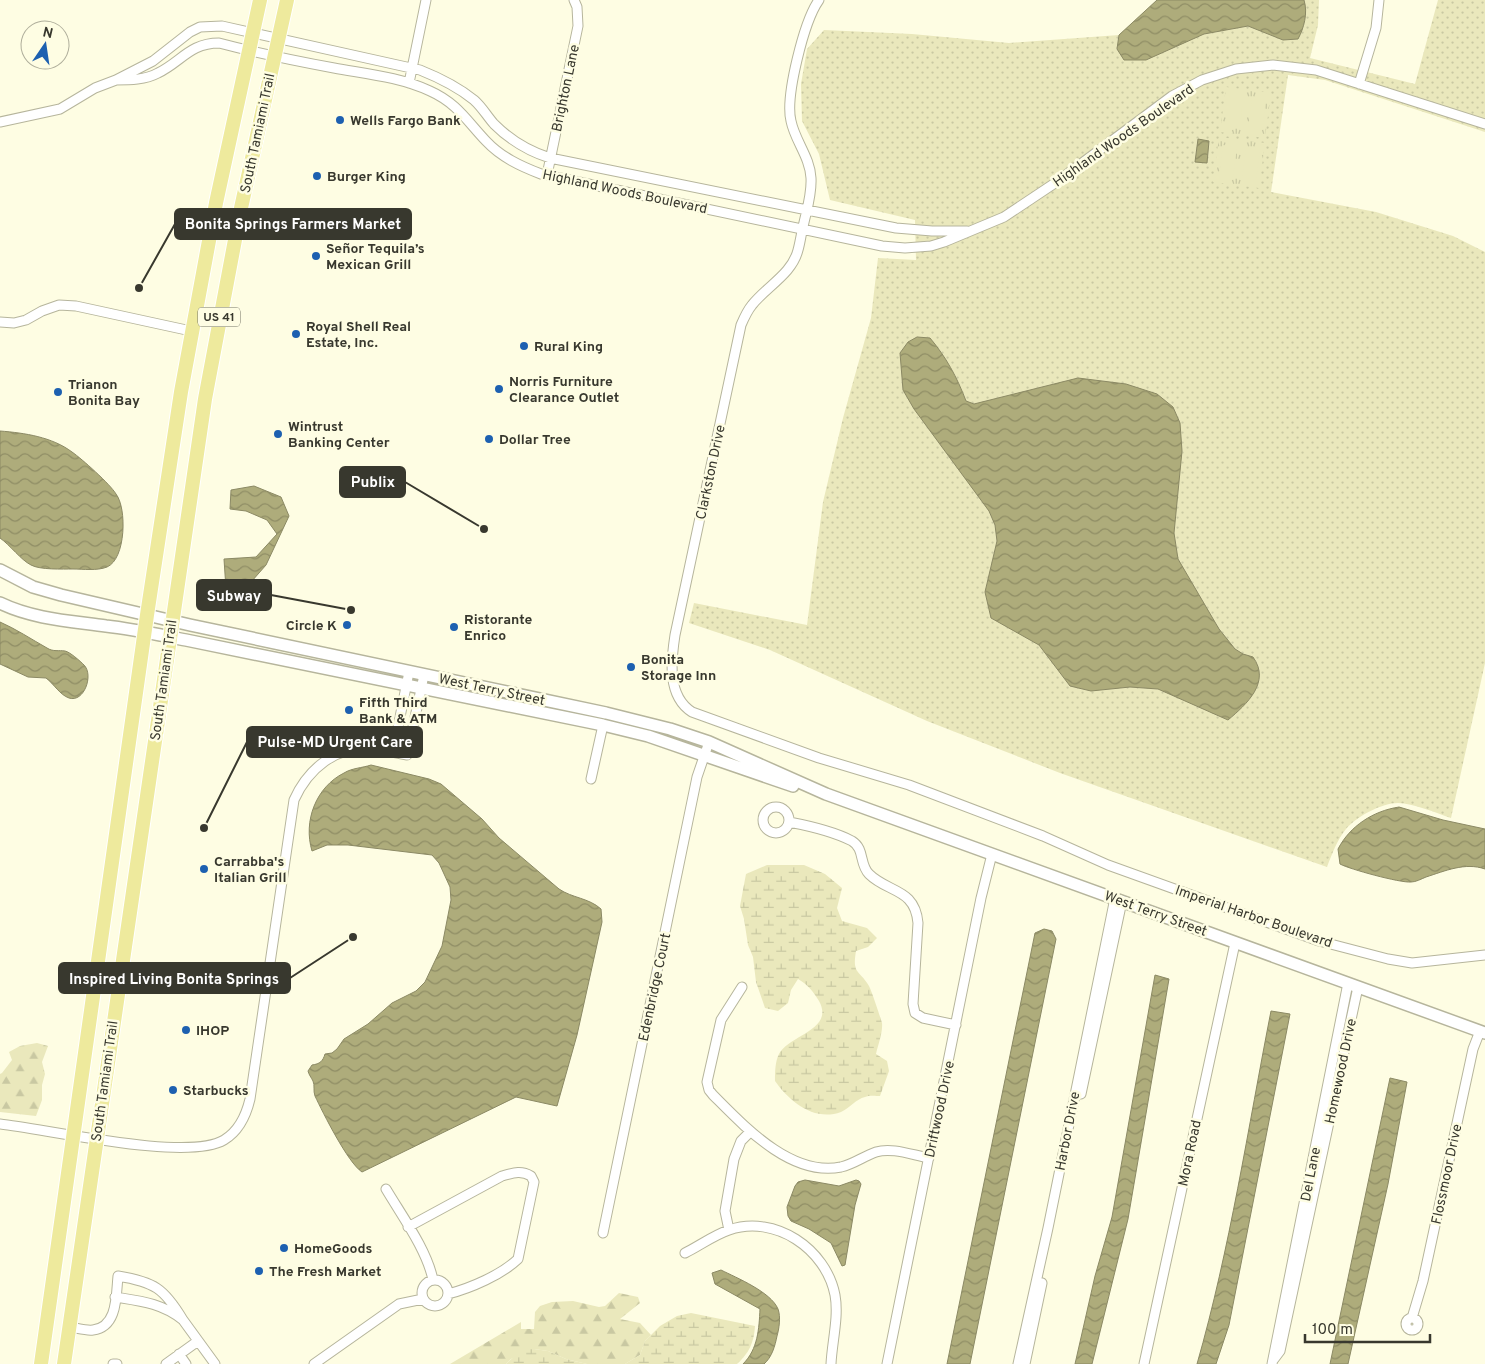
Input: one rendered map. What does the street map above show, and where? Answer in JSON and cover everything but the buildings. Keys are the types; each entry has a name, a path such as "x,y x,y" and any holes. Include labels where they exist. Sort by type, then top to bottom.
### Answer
{"main road":[{"name":"South Tamiami Trail","path":"41,1364 144,632 191,331 216,203 260,0"},
{"name":"South Tamiami Trail","path":"64,1364 169,636 213,350 241,208 287,0"}],"street":[{"path":"409,83 426,0"},
{"name":"Brighton Lane","path":"547,175 578,26 577,8 574,0"},
{"name":"Clarkston Drive","path":"819,0 803,35 789,108 790,120 805,154 811,178 807,209 794,261 788,270 752,305 745,314 742,325 675,635 672,668 676,690 679,700 684,707 692,712 819,758 898,781 1031,831"},
{"path":"1360,84 1375,34 1380,0"},
{"name":"Highland Woods Boulevard","path":"116,80 153,61 190,32 200,28 222,26 412,68 439,78 465,93 511,139 529,150 550,158 914,231 972,230"},
{"name":"Highland Woods Boulevard","path":"116,80 133,80 157,74 191,49 200,45 219,43 249,51 409,83 429,90 449,101 464,114 486,142 508,159 524,168 547,175 882,246 905,248 924,247 944,242 994,222 1014,211 1172,96 1202,80 1236,69 1286,66 1316,70 1485,124"},
{"path":"0,122 60,109 95,88 116,80"},
{"path":"0,322 26,320 42,310 59,305 76,306 191,331"},
{"name":"West Terry Street","path":"0,570 23,583 42,590 172,621 670,728 709,742 826,794 1482,1032"},
{"name":"West Terry Street","path":"0,604 36,616 169,636 602,725 648,736 802,789 826,794"},
{"path":"392,752 409,672"},
{"path":"0,1124 144,1145 188,1148 208,1146 223,1140 235,1131 246,1113 250,1099 294,800 312,772 322,762 334,755 347,750 371,748 407,755 424,675"},
{"path":"591,779 602,725"},
{"name":"Edenbridge Court","path":"603,1233 697,777 709,742"},
{"path":"789,822 828,832 853,842 860,849 863,867 869,875 908,898 914,905 918,923 913,1004 915,1012 922,1018 956,1025"},
{"name":"Imperial Harbor Boulevard","path":"1031,831 1108,865 1320,941 1412,963 1485,954"},
{"name":"Driftwood Drive","path":"887,1364 981,898 992,854"},
{"name":"Harbor Drive","path":"1018,1364 1118,899"},
{"name":"Harbor Drive","path":"1025,1364 1118,899"},
{"name":"Mora Road","path":"1144,1364 1235,943"},
{"name":"Homewood Drive","path":"1273,1362 1280,1351 1353,985"},
{"path":"742,987 721,1020 707,1082 713,1096 750,1132 778,1152 802,1163 820,1168 848,1165 876,1152 885,1150 929,1158"},
{"name":"Flossmoor Drive","path":"1412,1318 1423,1281 1473,1049 1482,1032"},
{"path":"728,1230 725,1211 734,1159 741,1141 750,1132"},
{"path":"408,1228 502,1176 518,1172 526,1172 532,1176 534,1182 518,1258 511,1265 475,1285 448,1294"},
{"path":"386,1189 424,1254 433,1280"},
{"path":"685,1253 728,1230 744,1227 759,1227 778,1231 796,1239 816,1258 828,1275 834,1294 836,1304 831,1364"},
{"path":"69,1327 92,1330 102,1328 108,1324 112,1316 118,1276 146,1282 164,1292 215,1364"},
{"path":"433,1280 444,1284 448,1294 445,1301 438,1306 430,1305 423,1299 422,1295 423,1287 426,1283 433,1280"},
{"path":"115,1298 165,1307 182,1320"},
{"path":"314,1364 399,1304 423,1299"},
{"path":"166,1364 198,1341"},
{"path":"179,1354 186,1364"}],"green space":[{"path":"1157,0 1319,0 1318,25 1310,58 1415,84 1438,0 1485,0 1485,132 1325,80 1288,75 1271,192 1376,212 1453,236 1485,252 1485,663 1451,818 1404,803 1377,808 1357,819 1346,829 1337,842 1327,867 1060,773 927,721 770,650 689,623 694,603 807,625 823,502 843,418 871,318 878,258 916,260 915,220 830,200 819,154 802,121 801,84 807,49 824,30 912,34 1009,43 1119,35"},
{"path":"1226,87 1271,93 1265,138 1220,132"},
{"path":"1229,96 1243,98 1240,127 1226,126"},
{"path":"1252,99 1266,100 1262,130 1248,128"},
{"path":"1219,137 1265,143 1259,188 1213,182"},
{"path":"1223,145 1237,147 1233,177 1219,175"},
{"path":"1246,148 1260,150 1256,180 1242,178"},
{"path":"767,865 804,865 825,874 842,888 837,908 842,921 867,928 877,938 868,947 856,951 855,964 857,971 869,986 880,1016 882,1030 876,1054 887,1061 889,1071 880,1096 862,1098 841,1112 821,1114 803,1108 787,1096 775,1081 776,1064 779,1054 784,1047 816,1026 821,1019 822,1011 819,1001 812,991 798,979 791,990 788,1003 778,1011 765,1008 756,982 753,957 748,945 740,906 746,874"},
{"path":"37,1043 48,1046 42,1062 45,1074 42,1085 42,1100 36,1116 0,1112 0,1074 12,1060 9,1052 20,1046"},
{"path":"619,1293 638,1297 640,1303 620,1319 640,1323 651,1335 645,1341 640,1355 625,1364 587,1364 566,1359 548,1351 534,1349 511,1359 506,1364 450,1364 521,1322 521,1329 534,1329 535,1312 540,1306 552,1302 573,1301 599,1307 605,1306"},
{"path":"691,1313 755,1326 752,1343 745,1356 737,1364 625,1364 640,1355 645,1341 660,1326 677,1316"},
{"path":"521,1350 548,1351 566,1359 587,1364 506,1364"}],"water":[{"path":"1157,0 1304,0 1304,25 1298,39 1283,40 1248,26 1204,34 1146,60 1124,60 1117,49 1119,35"},
{"path":"1198,139 1209,141 1207,163 1195,162"},
{"path":"917,337 930,338 951,368 966,401 974,404 1078,378 1126,384 1157,394 1173,407 1180,423 1182,451 1174,533 1178,559 1219,629 1235,649 1253,657 1258,666 1258,684 1254,692 1249,700 1228,720 1158,689 1130,687 1091,691 1070,686 1039,645 991,618 985,592 997,541 995,525 989,511 914,409 903,390 900,353 908,342"},
{"path":"0,431 47,439 64,447 77,455 113,490 120,501 123,533 118,554 107,567 94,569 52,569 35,567 27,563 0,538"},
{"path":"254,486 281,497 289,516 266,565 237,598 226,589 224,559 256,557 277,534 267,520 246,511 230,509 231,490"},
{"path":"0,622 49,649 67,652 78,659 87,669 88,675 88,681 83,692 79,696 69,698 46,678 28,677 0,664"},
{"path":"371,765 429,779 441,784 482,819 499,838 559,889 591,902 601,909 602,922 577,1035 557,1106 516,1097 362,1172 350,1159 330,1125 315,1096 314,1083 308,1071 312,1065 321,1062 325,1054 332,1053 337,1049 344,1039 368,1024 392,1003 416,991 425,982 442,946 451,900 450,887 439,863 432,855 348,845 327,845 312,851 309,828 314,806 319,796 334,779 344,773"},
{"path":"1399,807 1443,820 1485,829 1485,869 1470,866 1455,868 1417,881 1405,882 1340,864 1338,849 1349,833 1371,816"},
{"path":"1044,929 1052,931 1056,939 970,1364 947,1364 1035,933"},
{"path":"1155,975 1169,979 1128,1219 1092,1364 1075,1364 1095,1276 1112,1217"},
{"path":"1271,1011 1290,1014 1229,1325 1216,1364 1197,1364 1229,1233"},
{"path":"1390,1078 1407,1082 1388,1184 1348,1364 1330,1364"},
{"path":"805,1180 839,1186 856,1180 861,1184 855,1205 845,1265 842,1266 831,1243 809,1229 791,1221 788,1216 787,1207 795,1186 798,1182"},
{"path":"721,1270 761,1291 778,1309 779,1323 775,1344 771,1355 764,1364 743,1364 755,1345 760,1309 715,1284 712,1273"}],"place":[{"name":"Wells Fargo Bank","path":"340,120"},
{"name":"Burger King","path":"317,176"},
{"name":"Señor Tequila’s Mexican Grill","path":"316,256"},
{"name":"Bonita Springs Farmers Market","path":"139,288"},
{"name":"Royal Shell Real Estate, Inc.","path":"296,334"},
{"name":"Rural King","path":"524,346"},
{"name":"Norris Furniture Clearance Outlet","path":"499,389"},
{"name":"Trianon Bonita Bay","path":"58,392"},
{"name":"Wintrust Banking Center","path":"278,434"},
{"name":"Dollar Tree","path":"489,439"},
{"name":"Publix","path":"484,529"},
{"name":"Subway","path":"351,610"},
{"name":"Circle K","path":"347,625"},
{"name":"Ristorante Enrico","path":"454,627"},
{"name":"Bonita Storage Inn","path":"631,667"},
{"name":"Fifth Third Bank & ATM","path":"349,710"},
{"name":"Pulse-MD Urgent Care","path":"204,828"},
{"name":"Carrabba's Italian Grill","path":"204,869"},
{"name":"Inspired Living Bonita Springs","path":"353,937"},
{"name":"IHOP","path":"186,1030"},
{"name":"Starbucks","path":"173,1090"},
{"name":"HomeGoods","path":"284,1248"},
{"name":"The Fresh Market","path":"259,1271"}]}
